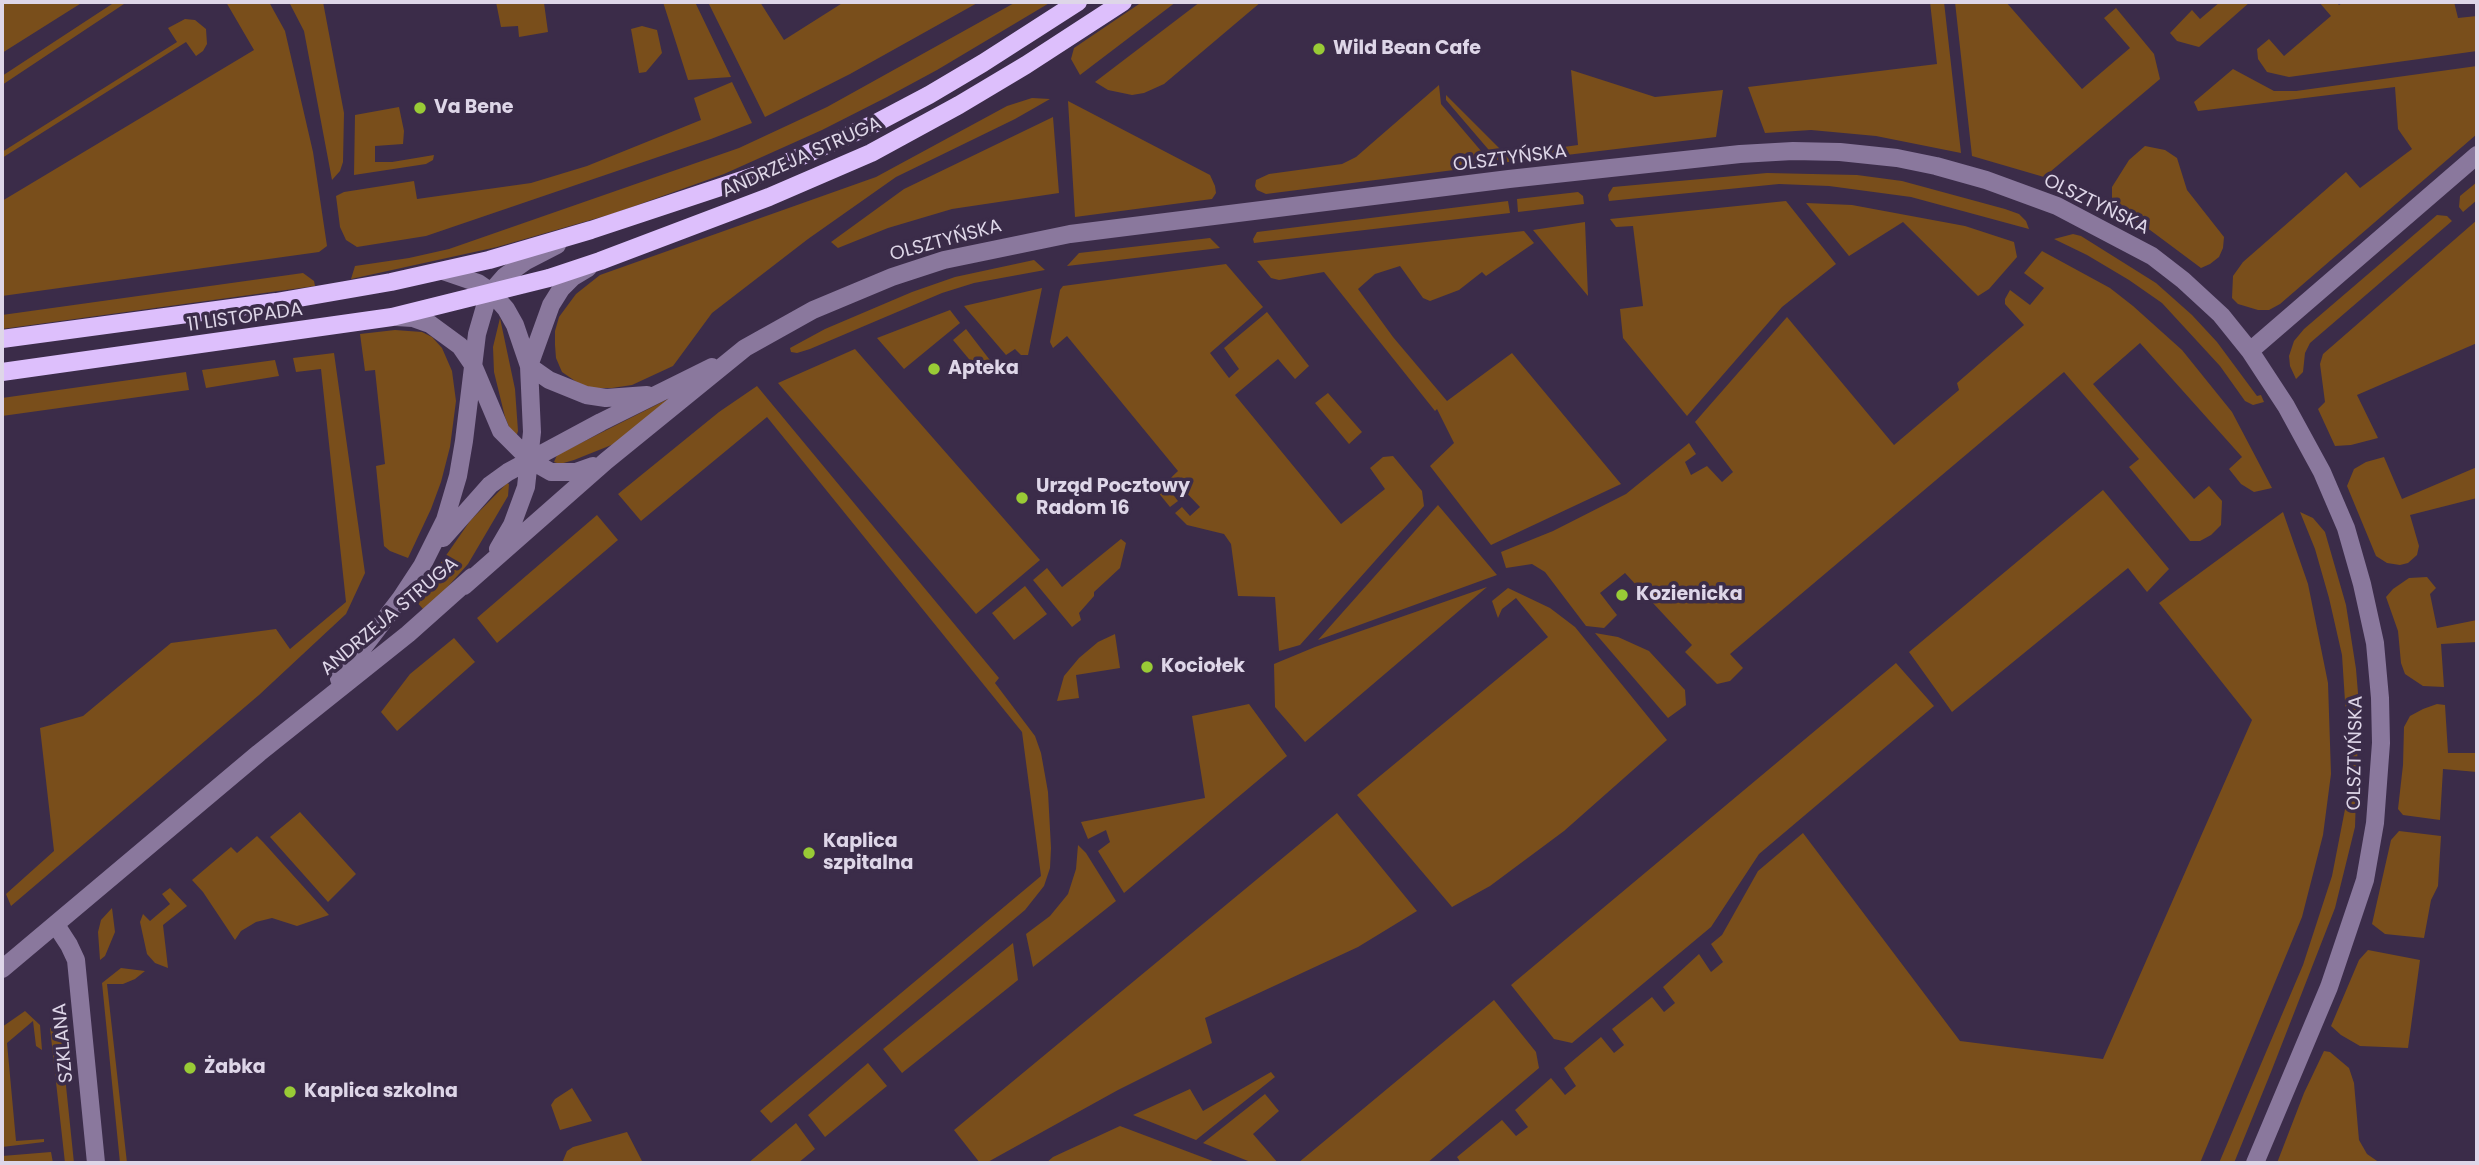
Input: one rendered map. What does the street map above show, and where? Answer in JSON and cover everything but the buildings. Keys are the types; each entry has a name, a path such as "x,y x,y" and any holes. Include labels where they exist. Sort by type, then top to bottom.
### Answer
{"main road":[{"name":"ANDRZEJA STRUGA","path":"591,230 766,172 864,128 951,82 1078,2"},
{"name":"ANDRZEJA STRUGA","path":"600,261 708,222 872,153 1026,65 1123,2"},
{"name":"11 LISTOPADA","path":"2,339 298,298 443,271 591,230"},
{"name":"11 LISTOPADA","path":"2,372 392,317 549,278 600,261"}],"street":[{"name":"OLSZTYŃSKA","path":"422,566 490,485 530,460 740,352 813,310 892,277 944,260 1059,235 1509,179 1740,154 1840,152 1897,158 1936,166 2057,206 2152,256 2183,280 2221,315 2250,351 2286,406 2322,472 2346,528 2375,643 2381,743 2375,823 2365,880 2329,987 2255,1163"},
{"path":"2250,351 2477,155"},
{"name":"ANDRZEJA STRUGA","path":"321,701 401,598 422,566 444,520 458,475 464,441 479,320 491,292 505,276 526,261 591,230"},
{"name":"ANDRZEJA STRUGA","path":"529,366 542,324 561,289 573,277 600,261"},
{"name":"11 LISTOPADA","path":"443,271 478,283 491,292"},
{"name":"ANDRZEJA STRUGA","path":"2,970 321,701 408,634 464,586 501,544 521,505 530,460 532,418 529,366 515,325 506,309 491,292"},
{"path":"392,317 413,318 430,324 460,346 474,365"},
{"name":"OLSZTYŃSKA","path":"464,586 606,461 740,352"},
{"name":"OLSZTYŃSKA","path":"474,365 501,431 530,460 551,472 564,474 606,461"},
{"name":"OLSZTYŃSKA","path":"529,366 549,380 586,395 606,398 660,393"},
{"name":"SZKLANA","path":"56,925 76,960 96,1163"},
{"name":"ANDRZEJA STRUGA","path":"2,976 19,956"}],"shaded area":[{"path":"2,2 83,2 2,53"},
{"path":"115,2 127,2 2,85 2,76"},
{"path":"226,2 269,2 285,31 313,152 327,246 319,252 2,296 2,201 254,50"},
{"path":"289,2 323,2 344,113 343,162 340,171 332,180 304,31"},
{"path":"496,2 544,3 548,32 519,37 518,26 501,27"},
{"path":"663,2 695,2 731,77 688,80"},
{"path":"708,2 760,2 784,40 844,2 979,2 850,74 765,117"},
{"path":"1016,2 1051,2 887,97 724,174 615,213 497,247 351,279 355,266 449,249 739,148 827,107"},
{"path":"1142,2 1176,2 1080,75 1071,59 1074,48"},
{"path":"1200,2 1261,2 1164,84 1132,95 1108,90 1095,82"},
{"path":"1930,2 1944,2 1961,153 1876,136 1811,130 1765,133 1748,87 1937,64"},
{"path":"1955,2 2006,2 2082,89 2130,48 2104,18 2116,8 2154,54 2160,79 2044,177 1972,156"},
{"path":"2220,2 2250,2 2199,47 2177,41 2170,33 2192,10 2200,19"},
{"path":"2319,2 2336,2 2339,5 2344,2 2454,2 2458,18 2477,16 2477,51 2289,77 2267,72 2258,59 2257,49 2269,39 2284,56 2331,16"},
{"path":"185,19 195,20 206,29 207,44 203,51 196,56 186,42 2,158 2,152 177,42 168,28"},
{"path":"642,26 657,30 662,53 646,72 639,73 631,29"},
{"path":"2477,66 2477,134 2280,304 2269,310 2258,310 2238,304 2232,298 2233,276 2243,262 2346,172 2360,188 2412,149 2398,129 2395,87 2198,111 2194,102 2233,69 2274,91 2296,91"},
{"path":"1571,70 1655,97 1723,90 1716,137 1500,163 1446,100 1446,95 1506,155 1578,145"},
{"path":"732,82 752,123 711,139 426,236 357,247 346,240 340,227 336,196 344,192 414,181 417,199 531,183 587,166 701,120 694,98"},
{"path":"1439,85 1441,104 1493,165 1266,194 1257,190 1256,180 1269,174 1342,164 1356,157"},
{"path":"1032,98 1050,99 896,177 808,239 712,313 673,366 632,385 612,388 591,388 562,372 556,358 555,345 559,317 576,294 600,275 876,177 1007,106"},
{"path":"1068,101 1210,175 1216,193 1212,199 1075,217"},
{"path":"399,107 404,131 403,144 375,146 375,162 434,155 433,160 426,164 354,175 355,115"},
{"path":"1053,117 1059,193 952,209 888,228 838,248 831,242 904,189"},
{"path":"2145,146 2165,150 2177,158 2187,190 2224,237 2219,257 2210,264 2201,268 2119,211 2112,199 2112,187 2129,160"},
{"path":"1767,173 1857,175 1902,181 2019,214 2029,229 1911,197 1829,186 1779,184 1609,201 1608,195 1613,187"},
{"path":"2477,182 2477,200 2463,212 2459,207 2460,196"},
{"path":"1578,192 1583,196 1584,204 1518,212 1517,199"},
{"path":"1508,201 1510,213 1254,243 1253,239 1257,232"},
{"path":"1786,201 1836,264 1782,307 1687,416 1623,338 1620,309 1643,306 1633,226 1616,227 1610,219"},
{"path":"1806,203 1852,205 1965,226 2014,242 2017,257 1989,289 1978,296 1903,222 1849,256"},
{"path":"2437,215 2447,216 2452,221 2310,343 2305,353 2303,372 2296,379 2289,356 2294,341 2304,329"},
{"path":"2477,220 2477,343 2357,395 2378,438 2335,446 2318,409 2325,402 2320,364 2323,354"},
{"path":"1585,222 1588,296 1533,230"},
{"path":"1524,231 1534,243 1486,276 1482,272 1459,290 1430,301 1423,298 1400,266 1375,274 1358,289 1393,337 1447,401 1512,353 1621,484 1491,545 1430,466 1454,443 1437,409 1435,411 1324,272 1279,280 1271,278 1257,261"},
{"path":"2073,234 2081,236 2156,283 2217,342 2264,402 2253,405 2245,401 2220,366 2162,303 2087,255 2054,239"},
{"path":"1210,238 1220,248 1067,266 1079,253"},
{"path":"2042,251 2110,288 2133,306 2182,350 2232,412 2272,488 2254,492 2241,484 2229,469 2242,457 2140,343 2093,384 2194,499 2209,486 2222,501 2221,525 2211,535 2200,541 2190,541 2129,467 2139,459 2064,372 1730,654 1743,668 1730,681 1717,684 1685,652 1692,645 1625,573 1600,593 1617,615 1604,628 1586,626 1545,572 1532,564 1506,568 1501,552 1553,531 1626,494 1689,443 1696,454 1685,462 1691,475 1707,466 1722,482 1733,472 1695,422 1787,317 1894,445 1959,390 1957,383 2024,325 2005,304 2005,299 2010,290 2030,305 2044,288 2024,273"},
{"path":"1034,260 1045,270 974,283 942,293 810,349 791,352 790,348 825,329 912,292 955,277"},
{"path":"1226,264 1263,307 1210,353 1229,378 1239,369 1224,348 1267,312 1309,366 1295,379 1278,359 1235,395 1341,524 1385,489 1370,468 1383,457 1393,456 1422,491 1424,506 1300,645 1279,651 1275,597 1238,596 1231,544 1224,534 1187,525 1175,513 1182,507 1190,516 1200,507 1178,484 1171,492 1178,501 1170,507 1157,491 1178,471 1067,336 1053,348 1050,342 1063,286"},
{"path":"303,273 314,281 315,286 2,329 2,315"},
{"path":"1042,288 1028,355 1021,355 1015,349 1006,355 964,306"},
{"path":"950,310 960,323 904,369 877,338"},
{"path":"500,318 515,389 518,431 515,441 505,417 494,372 493,347"},
{"path":"966,329 996,368 984,377 953,340"},
{"path":"395,330 422,332 432,337 442,348 452,371 456,401 450,447 441,482 408,558 384,546 376,466 385,464 375,370 365,371 360,334"},
{"path":"855,349 1040,560 976,614 778,383"},
{"path":"334,353 365,573 346,614 259,695 11,906 6,894 54,851 40,728 83,716 171,643 276,629 290,649 346,602 321,369 296,372 293,358"},
{"path":"275,360 279,376 206,388 202,370"},
{"path":"186,372 189,390 2,416 2,398"},
{"path":"757,386 999,678 995,683 1035,736 1041,753 1048,792 1051,848 1050,868 1044,886 1025,910 771,1123 760,1111 1041,876 1022,732 767,417 641,521 618,494 719,412"},
{"path":"1328,393 1362,432 1349,444 1315,403"},
{"path":"676,395 619,442 574,460 560,464 554,462 557,455"},
{"path":"2384,457 2402,499 2477,467 2477,498 2410,515 2419,546 2417,555 2408,563 2400,565 2387,563 2376,556 2347,486 2354,469"},
{"path":"507,483 508,496 468,564 443,592 423,609 415,600 470,521"},
{"path":"2103,490 2169,569 2147,592 2128,568 1952,712 1909,652"},
{"path":"1438,505 1497,575 1318,640"},
{"path":"2283,512 2308,584 2328,683 2331,774 2323,835 2302,917 2200,1163 1461,1163 1457,1157 1502,1120 1516,1136 1528,1127 1515,1110 1551,1078 1565,1095 1576,1086 1564,1068 1601,1037 1614,1053 1624,1045 1612,1029 1652,997 1664,1012 1675,1003 1663,987 1699,954 1711,972 1723,962 1711,944 1722,935 1758,871 1803,833 1960,1041 2103,1059 2252,720 2159,603"},
{"path":"2300,512 2313,518 2325,532 2346,605 2359,705 2355,827 2335,908 2271,1072 2234,1163 2219,1163 2303,965 2332,876 2347,799 2349,763 2342,655 2315,549"},
{"path":"597,515 618,540 497,643 477,618"},
{"path":"1121,539 1126,543 1120,568 1094,592 1094,596 1079,613 1081,620 1072,627 1033,580 1047,568 1062,587"},
{"path":"2427,577 2436,588 2430,594 2437,628 2477,620 2477,642 2441,644 2444,687 2423,686 2405,674 2401,663 2398,631 2386,597 2409,578"},
{"path":"1025,586 1047,614 1014,640 992,613"},
{"path":"1487,587 1305,742 1275,707 1274,664"},
{"path":"1508,588 1550,608 1575,627 1667,740 1564,831 1490,886 1452,907 1357,795 1548,637 1516,598 1502,609 1498,618 1492,601"},
{"path":"1595,633 1618,637 1649,651 1685,690 1686,705 1668,718"},
{"path":"1115,634 1120,668 1076,675 1079,698 1057,701 1064,676 1079,658 1098,642"},
{"path":"454,638 475,662 397,731 381,712 410,674"},
{"path":"1896,663 1934,706 1759,854 1711,927 1572,1043 1554,1039 1511,985"},
{"path":"1249,704 1287,756 1124,893 1098,851 1110,842 1106,830 1088,839 1081,822 1205,798 1192,716"},
{"path":"2437,704 2445,705 2448,753 2477,753 2477,772 2443,769 2440,820 2403,815 2398,809 2404,727 2410,716"},
{"path":"300,812 356,874 328,902 270,837"},
{"path":"1337,813 1417,911 1358,947 1205,1018 1212,1043 1118,1090 986,1163 980,1163 954,1130"},
{"path":"2399,831 2441,836 2438,886 2431,900 2424,938 2385,934 2372,924 2391,840"},
{"path":"257,836 329,915 297,926 272,918 256,922 241,931 235,940 192,880 231,847 237,853"},
{"path":"1078,845 1086,853 1116,901 1033,967 1026,934 1050,916 1068,894 1076,869"},
{"path":"170,888 187,906 163,925 168,968 155,963 147,954 140,922 143,914 150,921 170,904 162,894"},
{"path":"112,908 115,932 105,956 100,960 98,932 101,920"},
{"path":"1013,943 1018,980 902,1073 883,1049"},
{"path":"2368,950 2420,960 2408,1048 2360,1046 2331,1026 2359,960"},
{"path":"121,968 145,971 123,984 107,984 127,1163 120,1163 102,983"},
{"path":"1494,1000 1536,1052 1539,1068 1427,1163 1298,1163"},
{"path":"25,1011 40,1025 42,1050 36,1046 33,1021 7,1043 16,1141 44,1139 44,1142 2,1147 2,1027"},
{"path":"50,1028 60,1028 74,1163 65,1163"},
{"path":"2324,1051 2330,1052 2349,1068 2354,1083 2359,1140 2367,1154 2380,1163 2277,1163 2304,1093"},
{"path":"868,1063 887,1086 825,1137 808,1115"},
{"path":"1271,1072 1275,1077 1196,1140 1133,1115 1190,1089 1203,1111"},
{"path":"572,1088 592,1121 560,1130 551,1105 555,1099"},
{"path":"1265,1094 1279,1111 1253,1134 1278,1163 1253,1163 1203,1143"},
{"path":"796,1123 815,1149 798,1163 748,1163"},
{"path":"1120,1126 1218,1163 1046,1163 1053,1157"},
{"path":"627,1132 643,1163 562,1163 567,1151 573,1147"},
{"path":"51,1152 53,1163 2,1163 2,1156"}],"place":[{"name":"Wild Bean Cafe","path":"1319,49"},
{"name":"Va Bene","path":"420,108"},
{"name":"Apteka","path":"934,369"},
{"name":"Urząd Pocztowy Radom 16","path":"1022,498"},
{"name":"Kozienicka","path":"1622,595"},
{"name":"Kociołek","path":"1147,667"},
{"name":"Kaplica szpitalna","path":"809,853"},
{"name":"Żabka","path":"190,1068"},
{"name":"Kaplica szkolna","path":"290,1092"}]}
